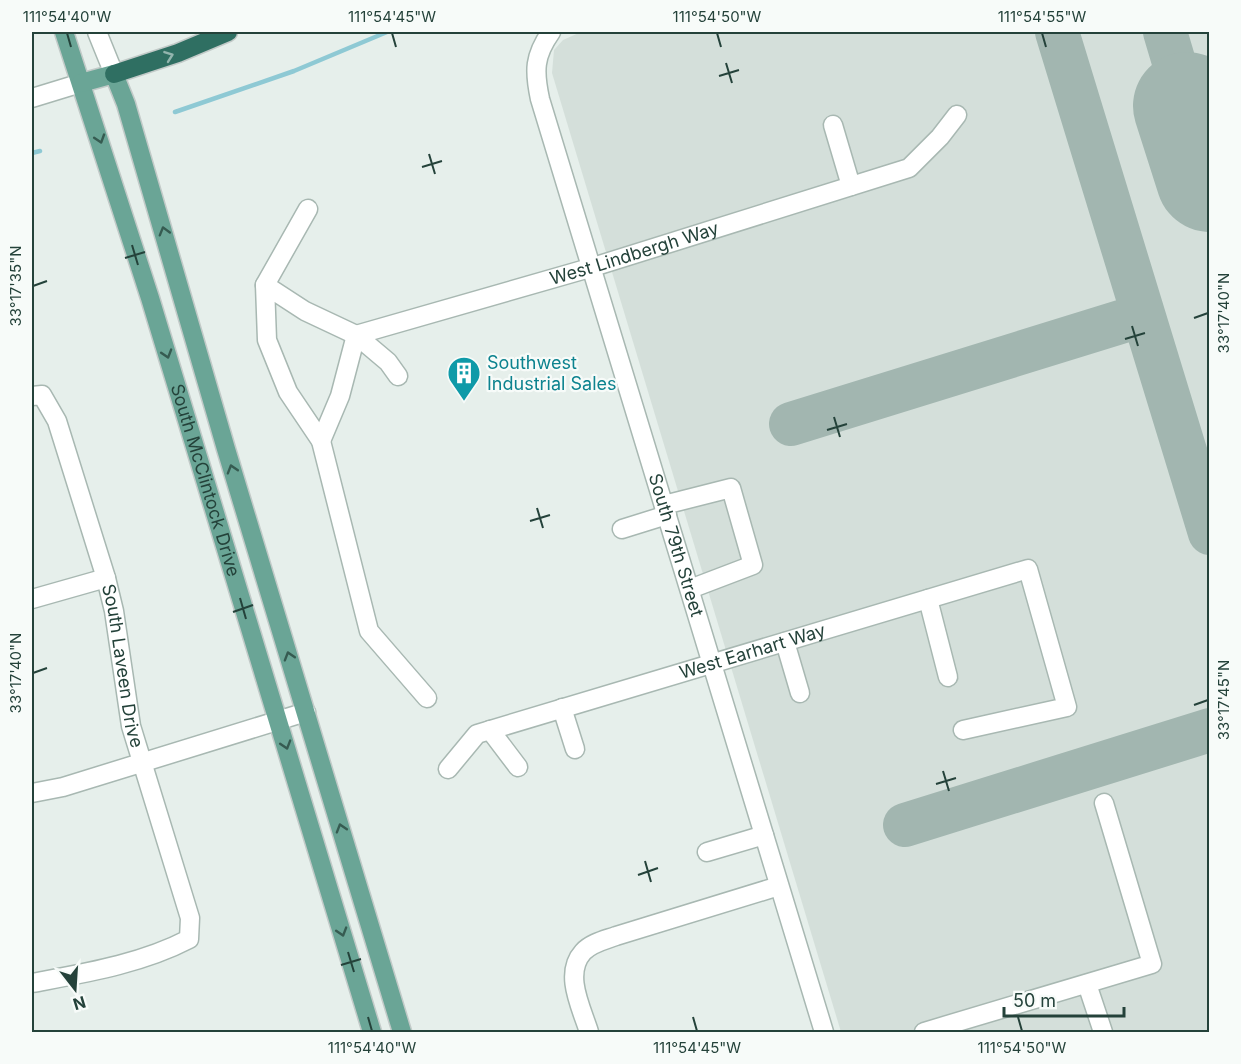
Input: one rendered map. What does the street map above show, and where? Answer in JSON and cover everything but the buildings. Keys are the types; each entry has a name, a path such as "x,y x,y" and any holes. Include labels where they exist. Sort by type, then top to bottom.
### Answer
{"highway":[{"path":"114,74 178,53 228,32"}],"main road":[{"name":"South McClintock Drive","path":"64,32 150,298 372,1032"},
{"name":"South McClintock Drive","path":"114,74 126,104 226,449 402,1032"},
{"path":"81,83 114,74"}],"street":[{"name":"South McClintock Drive","path":"97,32 114,74"},
{"name":"South 79th Street","path":"551,32 543,44 535,70 540,99 824,1032"},
{"path":"32,98 81,83"},
{"name":"West Lindbergh Way","path":"356,335 593,267 909,168 940,137 957,115"},
{"path":"833,125 851,186"},
{"path":"308,209 265,285 267,340 288,392 321,441 369,631 427,698"},
{"path":"265,285 305,311 356,335 388,362 398,376"},
{"path":"321,441 340,396 356,335"},
{"name":"South Laveen Drive","path":"32,983 90,972 165,952 189,939 190,918 131,726 114,611 106,578 57,421 37,396"},
{"path":"622,529 666,510 731,488 753,565 690,589"},
{"name":"West Earhart Way","path":"484,732 1028,569 1067,707 963,730"},
{"path":"32,599 106,578"},
{"path":"928,599 948,677"},
{"path":"784,642 800,693"},
{"path":"562,708 574,749"},
{"path":"32,793 63,787 306,712"},
{"path":"448,769 484,732 518,766"},
{"path":"929,1032 983,1024 1087,984 1152,964 1104,803"},
{"path":"707,852 764,835"},
{"path":"589,1032 573,974 583,952 616,936 779,886"},
{"path":"1087,984 1103,1032"}],"shaded area":[{"path":"581,32 1209,32 1209,1032 841,1032 552,73 554,50 563,40"}],"waterway":[{"path":"175,112 294,71 387,32"},
{"path":"32,153 40,151"}],"taxiway":[{"path":"1057,32 1210,533"},
{"path":"1165,32 1187,106"},
{"path":"791,424 1143,315"},
{"path":"905,825 1210,730"}],"runway":[{"path":"1187,106 1210,178"}],"place":[{"name":"Southwest Industrial Sales","path":"464,402"}]}
